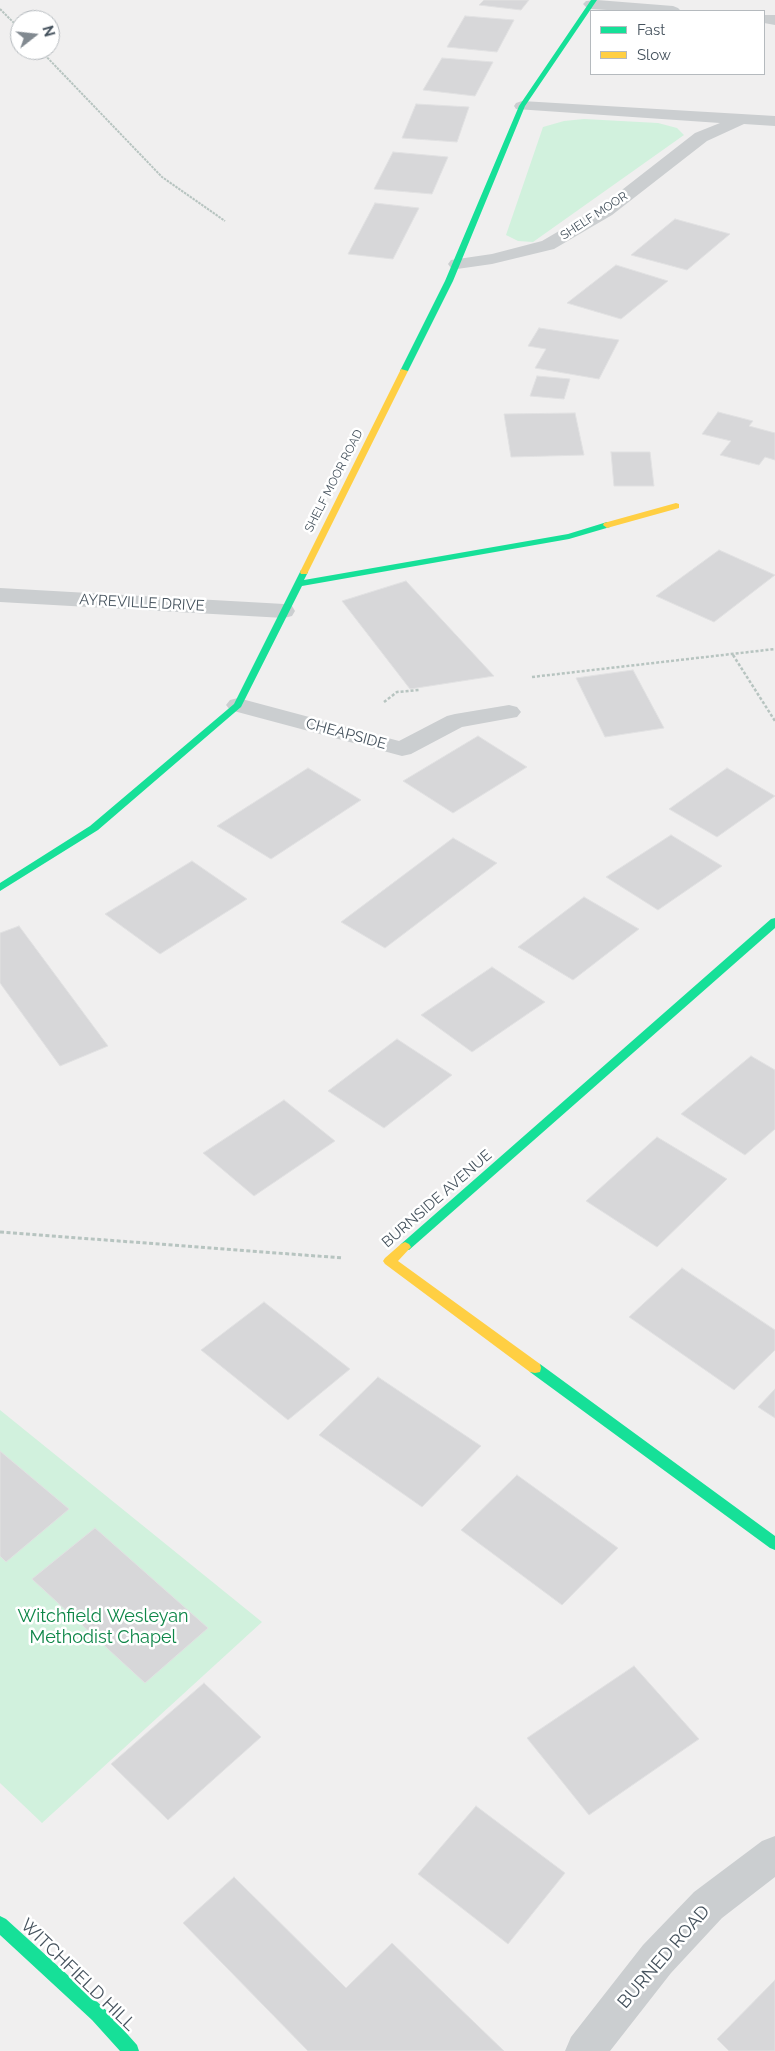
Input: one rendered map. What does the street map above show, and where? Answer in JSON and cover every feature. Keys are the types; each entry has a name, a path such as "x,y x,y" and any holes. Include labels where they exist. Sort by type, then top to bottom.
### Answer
{"main road":[{"name":"SHELF MOOR ROAD","path":"0,888 94,828 238,704 457,264 522,106 593,2"},
{"path":"298,584 570,536 676,506"},
{"name":"BURNSIDE AVENUE","path":"775,922 389,1261 775,1544"},
{"name":"WITCHFIELD HILL","path":"0,1924 98,2014 131,2051"}],"street":[{"path":"593,2 664,10"},
{"name":"SHELF MOOR","path":"522,106 775,120"},
{"name":"SHELF MOOR","path":"457,264 492,259 548,246 606,211 701,137 742,119"},
{"name":"AYREVILLE DRIVE","path":"0,595 284,611"},
{"name":"CHEAPSIDE","path":"238,704 402,749 455,721 509,712"},
{"name":"BURNED ROAD","path":"585,2051 657,1959 708,1905 775,1854"}],"path":[{"path":"0,9 10,19"},
{"path":"50,60 162,178 225,222"},
{"path":"526,678 775,649"},
{"path":"733,655 775,721"},
{"path":"340,732 397,692 427,689"},
{"path":"0,1232 389,1261"}],"green space":[{"path":"584,119 658,123 677,128 684,135 533,242 518,241 506,235 543,127 564,121"},
{"name":"Witchfield Wesleyan Methodist Chapel","path":"0,1410 262,1622 42,1823 0,1783"}],"building":[{"path":"484,0 529,0 521,10 479,5"},
{"path":"465,16 514,20 497,52 447,47"},
{"path":"442,58 493,62 475,96 423,90"},
{"path":"416,104 469,107 457,142 402,138"},
{"path":"393,152 448,157 432,194 374,189"},
{"path":"375,203 419,208 393,259 348,254"},
{"path":"675,219 730,234 687,270 631,255"},
{"path":"616,265 668,281 621,319 567,303"},
{"path":"539,328 619,340 599,379 535,368 546,349 528,346"},
{"path":"537,376 570,379 564,399 530,396"},
{"path":"718,412 753,421 749,426 775,433 775,460 765,457 759,465 720,455 731,441 702,434"},
{"path":"575,413 584,455 511,457 504,414"},
{"path":"611,452 650,452 654,486 614,486"},
{"path":"719,550 775,575 714,622 656,596"},
{"path":"406,581 494,676 410,689 342,601"},
{"path":"633,670 664,728 605,737 576,678"},
{"path":"478,736 527,767 453,813 403,781"},
{"path":"308,768 361,800 271,859 217,826"},
{"path":"727,768 775,796 717,837 669,809"},
{"path":"671,835 722,866 658,910 606,877"},
{"path":"453,838 497,863 385,948 341,922"},
{"path":"192,861 247,899 160,954 105,914"},
{"path":"584,897 639,929 573,980 518,947"},
{"path":"19,926 108,1046 60,1066 0,983 0,933"},
{"path":"492,967 545,1002 472,1052 421,1015"},
{"path":"397,1039 452,1075 384,1128 328,1091"},
{"path":"751,1056 775,1070 775,1129 745,1155 681,1114"},
{"path":"284,1100 335,1141 254,1196 203,1153"},
{"path":"657,1137 727,1179 657,1247 586,1201"},
{"path":"682,1268 775,1330 775,1350 734,1390 629,1317"},
{"path":"264,1302 350,1369 288,1420 201,1350"},
{"path":"378,1377 481,1446 422,1507 319,1435"},
{"path":"775,1389 775,1418 758,1407"},
{"path":"0,1451 69,1509 6,1562 0,1556"},
{"path":"517,1475 618,1548 562,1605 461,1530"},
{"path":"95,1528 208,1628 145,1683 32,1579"},
{"path":"634,1666 699,1739 589,1815 527,1738"},
{"path":"204,1683 261,1737 168,1820 111,1764"},
{"path":"476,1806 565,1873 508,1944 418,1874"},
{"path":"234,1877 346,1988 392,1943 504,2051 308,2051 183,1923"},
{"path":"775,1980 775,2051 729,2051 717,2039"}],"traffic: fast":[{"path":"404,371 449,281 522,106 594,0"},
{"path":"298,584 569,536 607,525"},
{"path":"0,888 94,828 238,705 304,572"},
{"path":"405,1247 775,922"},
{"path":"535,1368 775,1544"},
{"path":"0,1924 98,2014 131,2051"}],"traffic: slow":[{"path":"304,572 404,371"},
{"path":"607,525 676,506"},
{"path":"405,1247 389,1261 535,1368"}]}
